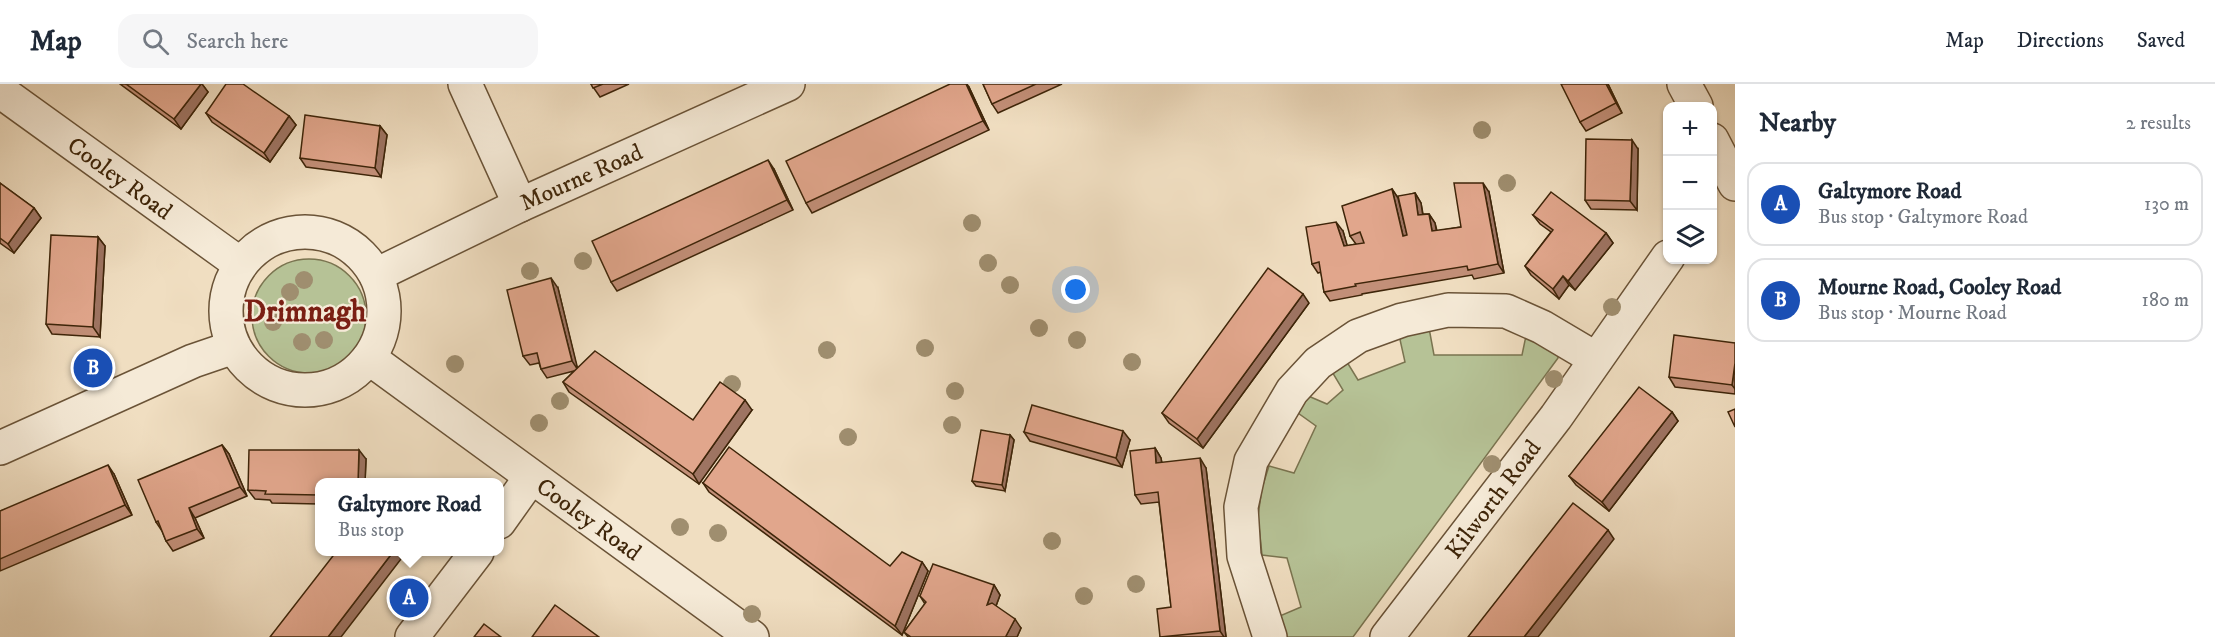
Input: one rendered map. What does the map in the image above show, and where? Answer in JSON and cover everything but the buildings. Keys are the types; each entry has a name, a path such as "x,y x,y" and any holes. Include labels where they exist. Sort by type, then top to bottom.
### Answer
{"street":[{"path":"465,84 520,205"},
{"name":"Mourne Road","path":"376,274 520,205 788,84"},
{"path":"1684,84 1694,102"},
{"name":"Cooley Road","path":"0,91 240,264"},
{"path":"1717,150 1728,178"},
{"path":"304,231 333,236 346,243 358,252 376,274 383,295 384,317 380,339 369,358 357,371 342,381 307,390 289,389 272,384 257,374 243,362 234,347 226,320 227,295 240,264 262,244 289,233 304,231"},
{"name":"Kilworth Road","path":"1387,637 1556,417 1663,264"},
{"path":"1270,637 1244,555 1241,507 1251,461 1292,391 1317,363 1358,336 1402,320 1448,310 1506,311 1542,327 1596,359"},
{"path":"0,448 193,361 234,347"},
{"name":"Cooley Road","path":"369,358 752,637"},
{"path":"504,515 531,477"},
{"path":"412,637 474,556"}],"green space":[{"path":"309,259 331,263 349,276 362,294 366,316 362,338 349,356 331,369 309,373 287,369 269,356 256,338 252,316 256,294 269,276 287,263"},
{"path":"1429,328 1434,355 1522,355 1527,331 1556,347 1558,358 1353,637 1285,637 1275,618 1301,607 1287,558 1262,555 1258,516 1262,488 1269,466 1294,473 1316,426 1298,413 1306,395 1327,404 1343,390 1331,370 1347,362 1358,380 1405,362 1399,335"}],"place":[{"name":"Mourne Road, Cooley Road","path":"93,368"},
{"name":"Galtymore Road","path":"409,598"}],"district":[{"name":"Drimnagh","path":"305,311"}]}
